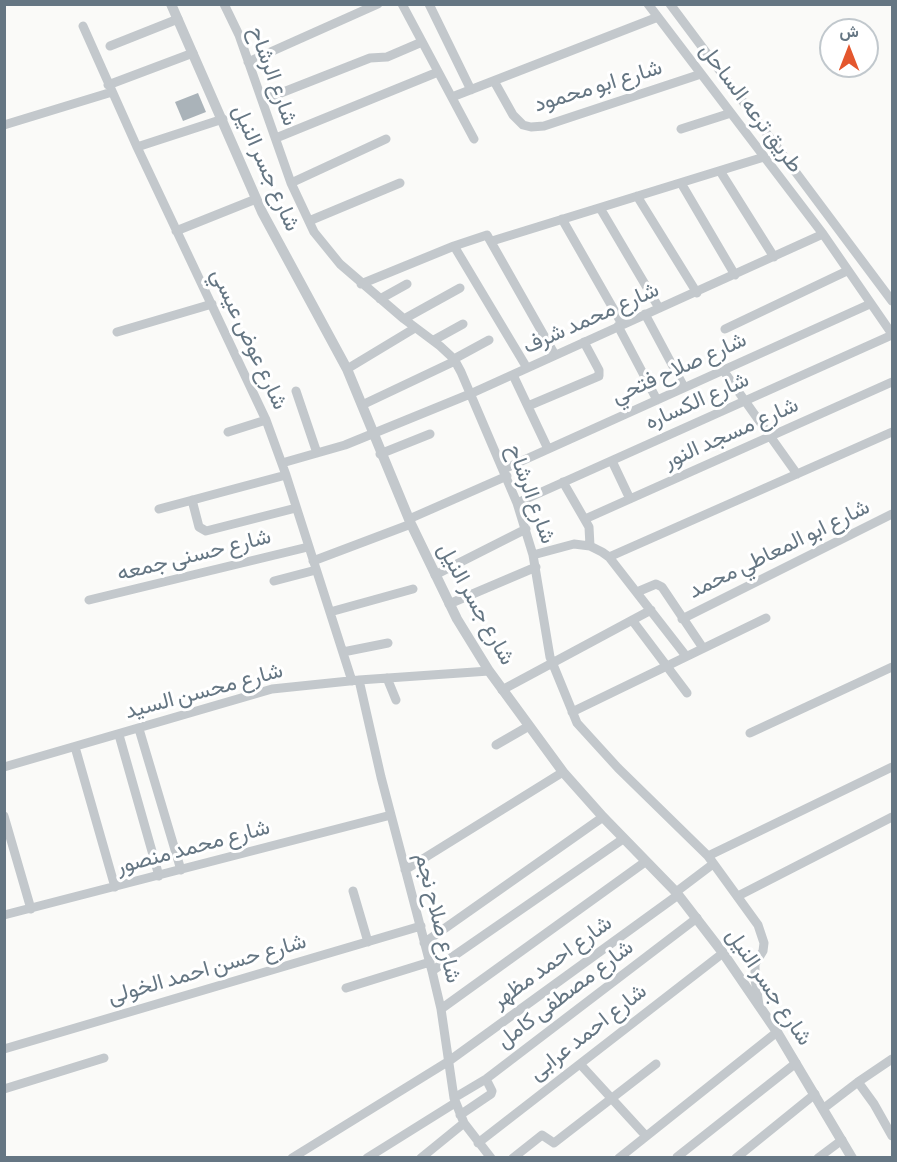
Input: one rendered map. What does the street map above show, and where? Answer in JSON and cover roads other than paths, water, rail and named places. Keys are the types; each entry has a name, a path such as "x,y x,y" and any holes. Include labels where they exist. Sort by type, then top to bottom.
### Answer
{"street":[{"name":"شارع جسر النيل","path":"171,4 256,199 347,369 380,454 449,604 489,671 563,772 698,918 777,1032 852,1158"},
{"name":"شارع الرشاح","path":"224,4 239,35 291,183 323,244 361,284 415,328 434,340 454,360 505,473 526,529 536,567 551,663 577,723 585,735 711,860 738,896 762,935 762,951 755,964 759,1005"},
{"path":"248,62 378,4"},
{"path":"402,4 474,139"},
{"path":"429,4 471,90"},
{"name":"طريق ترعه الساحل","path":"648,4 823,234 892,334"},
{"name":"طريق ترعه الساحل","path":"670,4 892,302"},
{"path":"452,97 658,18"},
{"path":"110,46 178,19"},
{"name":"شارع عوض عيسي","path":"83,26 110,89 266,420 343,652 355,680"},
{"path":"263,100 370,58 387,57 422,42"},
{"path":"4,124 110,89 193,52"},
{"path":"276,138 438,72"},
{"name":"شارع ابو محمود","path":"494,81 517,120 523,125 537,127 701,74"},
{"path":"681,129 731,113"},
{"path":"137,147 223,119"},
{"path":"291,183 386,139"},
{"path":"361,284 454,246 562,219 764,157"},
{"path":"720,171 774,257"},
{"path":"309,221 400,183"},
{"path":"681,183 735,275"},
{"path":"637,196 697,293"},
{"path":"176,231 256,199"},
{"path":"600,208 659,308"},
{"path":"562,219 620,325 657,400"},
{"name":"شارع محمد شرف","path":"282,463 345,445 470,394 823,234"},
{"path":"488,238 555,355"},
{"path":"454,246 527,368"},
{"path":"725,329 847,271"},
{"path":"380,299 407,284"},
{"path":"404,319 460,288"},
{"path":"117,332 212,304"},
{"name":"شارع صلاح فتحي","path":"274,581 410,521 548,449 870,304"},
{"path":"645,314 684,387"},
{"path":"434,340 463,324"},
{"path":"347,369 415,328"},
{"name":"شارع الكساره","path":"517,503 892,334"},
{"path":"362,405 454,360 489,340"},
{"path":"528,406 599,376 599,370 584,342"},
{"path":"723,370 797,474"},
{"path":"513,375 548,449"},
{"name":"شارع مسجد النور","path":"585,519 771,438 892,382"},
{"path":"296,391 317,453"},
{"path":"228,432 266,420"},
{"path":"609,557 892,432"},
{"path":"380,454 430,434"},
{"path":"612,461 630,499"},
{"path":"159,509 286,475"},
{"path":"563,482 591,530 590,546"},
{"path":"192,500 199,527 206,531 296,508"},
{"name":"شارع ابو المعاطي محمد","path":"682,619 892,514"},
{"path":"435,575 526,529"},
{"path":"533,555 574,544 590,546 609,557 687,657"},
{"name":"شارع حسنى جمعه","path":"89,600 308,547"},
{"path":"449,604 536,567"},
{"path":"637,592 656,585 660,586 703,648"},
{"path":"330,612 413,589"},
{"path":"502,690 651,610"},
{"path":"572,712 766,618"},
{"path":"632,620 687,693"},
{"path":"343,652 388,642"},
{"path":"750,733 892,667"},
{"name":"شارع محسن السيد","path":"4,767 272,690 355,680 489,671"},
{"path":"387,678 396,700"},
{"name":"شارع صلاح نجم","path":"355,680 441,1009 455,1101 462,1119 491,1158"},
{"path":"496,745 529,726"},
{"path":"139,729 181,870"},
{"path":"119,735 159,876"},
{"path":"75,747 115,887"},
{"name":"شارع احمد مظهر","path":"292,1158 449,1061 677,894 711,860 892,767"},
{"path":"405,870 563,772"},
{"name":"شارع محمد منصور","path":"4,915 391,814"},
{"path":"4,816 31,909"},
{"path":"424,943 603,817"},
{"path":"738,896 892,817"},
{"path":"346,988 431,967 623,838"},
{"path":"441,1009 645,862"},
{"path":"353,891 368,942"},
{"name":"شارع مصطفى كامل","path":"367,1158 486,1079 698,918"},
{"name":"شارع حسن احمد الخولى","path":"4,1049 421,926"},
{"name":"شارع احمد عرابى","path":"478,1143 723,953"},
{"path":"619,1158 777,1032"},
{"path":"4,1089 104,1058"},
{"path":"824,1108 892,1059"},
{"path":"677,1157 796,1063"},
{"path":"580,1064 646,1136"},
{"path":"513,1158 542,1135 554,1143 656,1064"},
{"path":"421,1158 492,1093 486,1079"},
{"path":"858,1082 874,1104 892,1136"},
{"path":"736,1158 815,1094"},
{"path":"818,1158 842,1140"}]}
